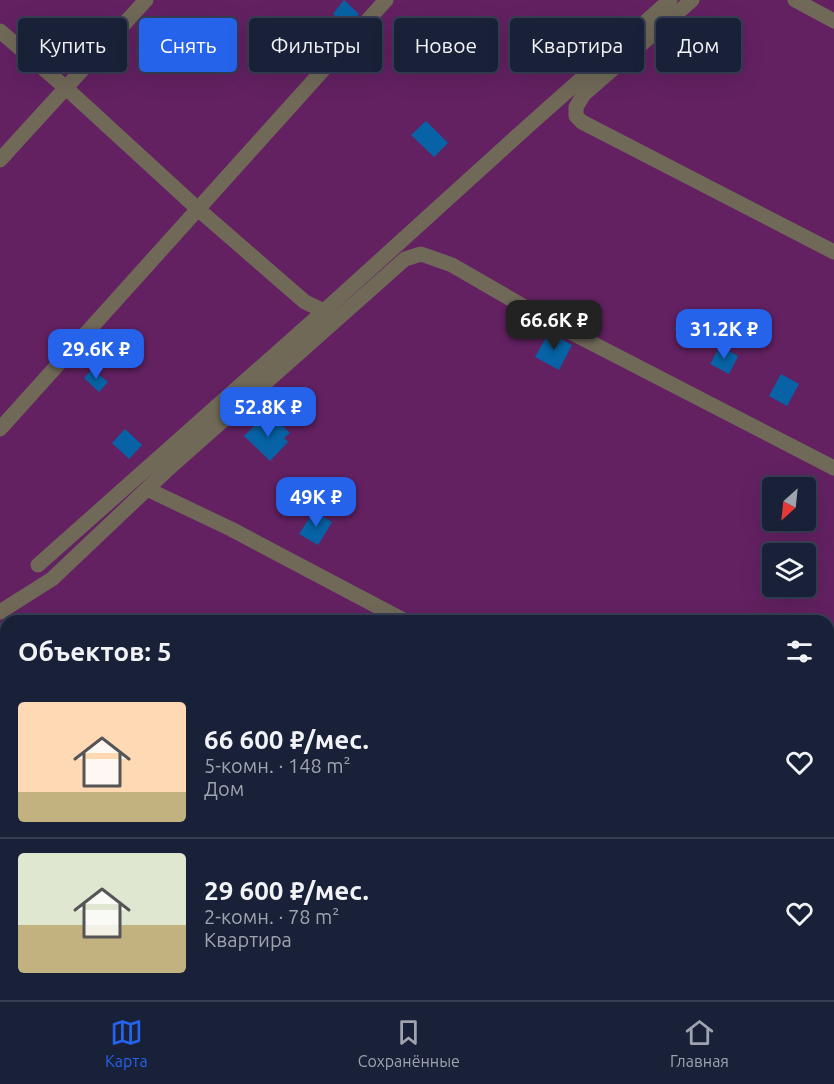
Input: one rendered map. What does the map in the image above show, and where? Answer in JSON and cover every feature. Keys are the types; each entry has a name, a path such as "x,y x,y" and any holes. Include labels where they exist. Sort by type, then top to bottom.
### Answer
{"street":[{"path":"0,160 146,0"},
{"path":"0,429 386,0"},
{"path":"38,565 670,0"},
{"path":"692,0 584,94 576,107 576,117 834,252"},
{"path":"795,0 834,21"},
{"path":"0,31 305,302 324,311"},
{"path":"0,612 52,579 147,489 405,259 421,254 452,264 549,321 834,468"},
{"path":"147,489 231,529 394,615"}],"shaded area":[{"path":"0,0 834,0 834,615 0,615"}],"building":[{"path":"344,0 359,14 356,18 338,18 333,14"},
{"path":"426,121 448,143 434,157 411,135"},
{"path":"685,309 713,324 702,344 674,329"},
{"path":"549,332 572,345 559,370 535,357"},
{"path":"720,346 738,356 729,374 710,364"},
{"path":"92,369 108,382 99,392 84,378"},
{"path":"781,374 799,384 787,406 769,396"},
{"path":"261,419 269,428 277,420 290,433 284,438 288,442 270,461 244,436"},
{"path":"125,429 142,445 129,459 112,443"},
{"path":"314,511 332,522 318,545 299,534"}]}
